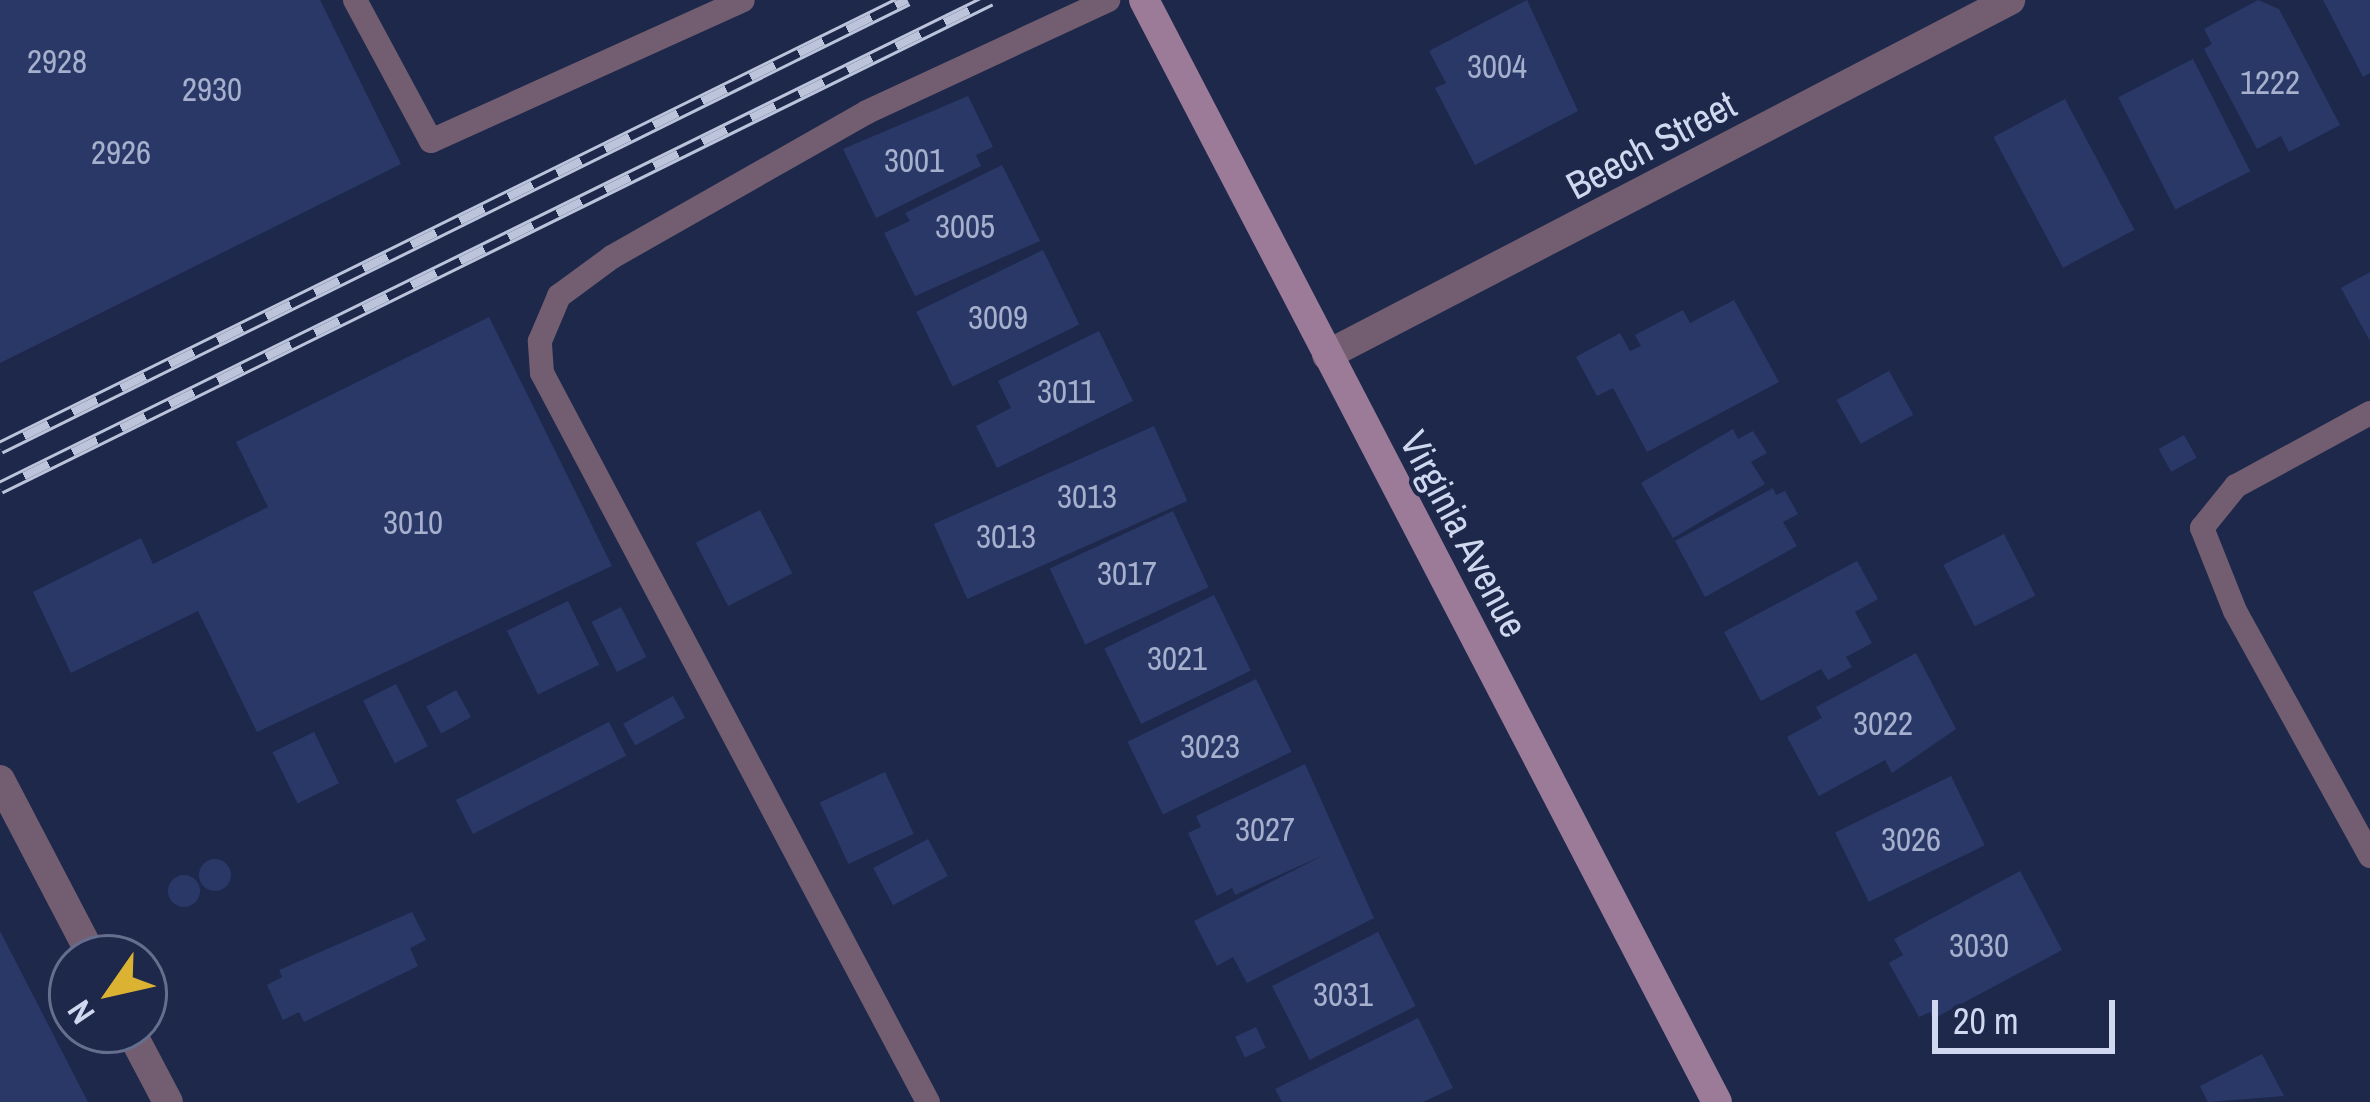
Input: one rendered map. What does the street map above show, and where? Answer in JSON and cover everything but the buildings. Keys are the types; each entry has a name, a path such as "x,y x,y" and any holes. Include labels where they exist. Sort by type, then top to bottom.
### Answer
{"main road":[{"name":"Virginia Avenue","path":"1144,0 1717,1102"}],"street":[{"name":"Beech Street","path":"1327,356 2010,0"},
{"path":"0,781 80,934"},
{"path":"143,1054 168,1102"}],"lane":[{"path":"355,0 431,141 743,0"},
{"path":"928,1102 542,373 540,341 559,296 612,257 867,112 1108,0"},
{"path":"2370,413 2236,486 2202,527 2235,611 2370,856"}],"railway":[{"path":"0,448 907,0"},
{"path":"0,488 990,0"}]}
